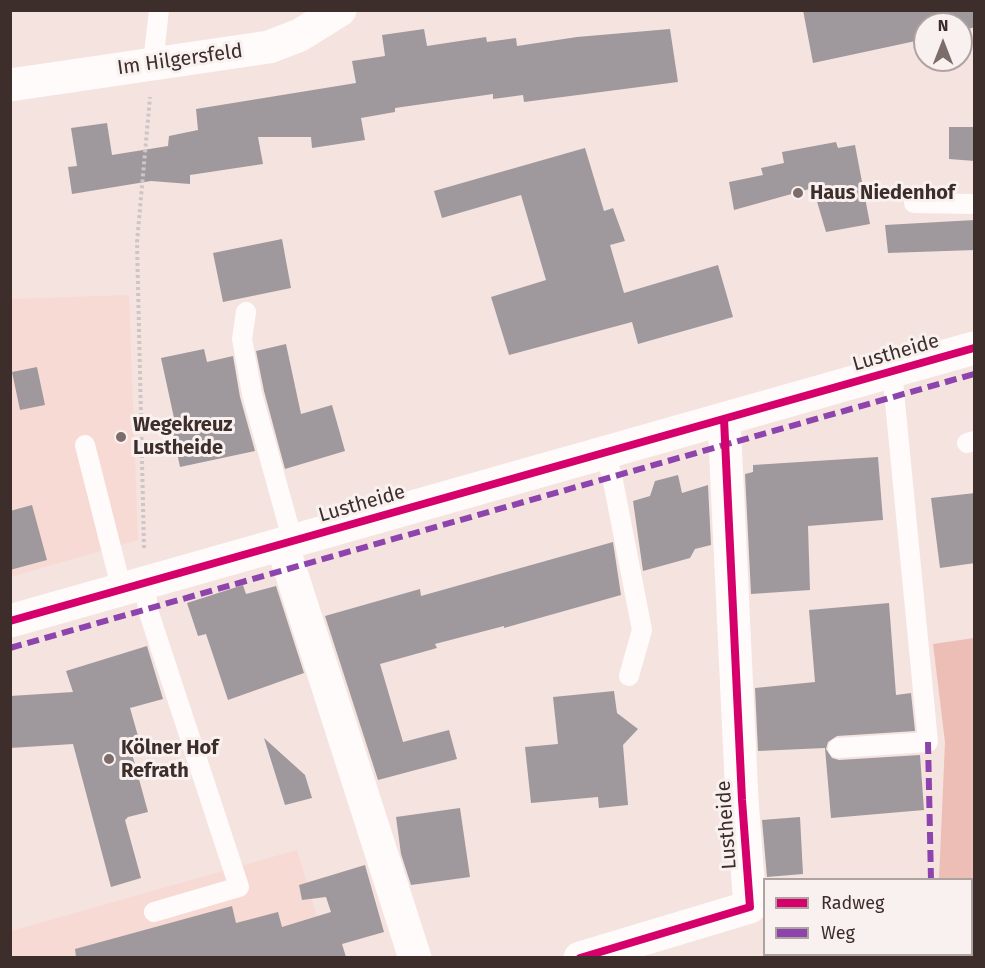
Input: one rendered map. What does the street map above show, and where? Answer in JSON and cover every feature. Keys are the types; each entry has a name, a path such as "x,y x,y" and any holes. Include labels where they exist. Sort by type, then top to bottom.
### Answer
{"street":[{"name":"Im Hilgersfeld","path":"10,85 269,47 300,35 340,10"},
{"name":"Lustheide","path":"10,621 975,348"},
{"name":"Lustheide","path":"580,957 750,907 741,800 724,419"},
{"path":"288,543 415,957"}],"lane":[{"path":"153,63 159,10"},
{"path":"914,203 975,204"},
{"path":"246,312 242,339 252,394 288,543"},
{"name":"Lustheide","path":"838,748 928,742 892,371"},
{"path":"85,445 133,588 148,610 238,887 154,912"},
{"path":"604,452 612,476 642,630 629,676"}],"path":[{"path":"133,588 137,242 153,63"}],"shaded area":[{"path":"129,295 138,540 11,577 10,299"},
{"path":"974,638 974,957 936,957 973,956 973,878 939,878 945,742 933,644"},
{"path":"297,850 329,957 11,958 11,931"}],"building":[{"path":"803,10 975,10 975,27 973,28 973,12 913,12 913,42 813,63"},
{"path":"424,29 427,46 486,37 487,42 516,38 517,46 577,37 670,29 678,82 524,102 523,95 493,99 493,94 395,108 395,112 361,118 365,140 312,148 311,137 258,137 263,164 190,175 190,184 151,181 72,194 68,167 77,166 71,128 107,123 112,155 168,146 169,136 198,130 196,109 356,83 352,61 385,56 382,35"},
{"path":"949,127 975,127 975,161 949,159"},
{"path":"836,142 838,148 855,145 870,224 826,232 813,188 734,210 729,182 763,175 761,168 784,163 782,152"},
{"path":"585,148 604,211 613,208 625,241 610,245 624,293 718,265 733,317 638,344 632,322 509,355 491,297 546,280 521,195 442,218 434,191"},
{"path":"975,220 975,250 888,253 885,225"},
{"path":"282,239 291,288 223,302 213,253"},
{"path":"286,344 301,414 332,405 345,451 285,469 256,351"},
{"path":"204,349 207,362 233,356 240,397 255,451 180,467 170,419 174,418 161,358"},
{"path":"37,367 45,405 20,410 12,372"},
{"path":"878,457 883,520 808,526 810,590 751,594 745,474 753,472 753,465"},
{"path":"678,475 682,493 708,485 711,545 695,549 690,558 643,571 633,501 650,496 655,481"},
{"path":"975,493 975,563 940,568 931,498"},
{"path":"32,505 47,560 10,570 10,511"},
{"path":"613,542 621,595 504,628 504,626 435,644 437,648 380,664 403,742 449,730 457,759 378,780 325,616 420,589 421,596"},
{"path":"243,585 246,594 276,586 304,673 228,700 206,634 198,636 187,603"},
{"path":"889,603 896,695 911,693 915,731 837,736 828,742 826,749 832,758 839,760 920,755 924,810 831,818 825,748 758,751 755,688 815,682 809,610"},
{"name":"Kölner Hof Refrath","path":"147,646 163,699 130,708 138,736 128,739 148,812 128,817 125,820 141,878 111,887 73,744 10,748 10,696 73,692 66,671"},
{"path":"614,691 617,713 638,729 623,745 628,805 599,808 598,797 531,803 525,747 558,744 553,697"},
{"path":"264,738 305,775 312,798 285,805"},
{"path":"460,808 470,877 411,885 401,854 396,817"},
{"path":"800,817 803,874 767,877 762,820"},
{"path":"365,865 384,932 342,944 346,957 76,957 75,949 232,906 236,923 278,912 282,927 331,912 326,897 302,900 299,885"}],"marked path":[{"path":"10,648 974,374"},
{"path":"928,742 931,878"}],"cycle path":[{"path":"10,621 974,348"},
{"path":"580,958 750,907 742,800 724,419"}],"place":[{"name":"Haus Niedenhof","path":"798,193"},
{"name":"Wegekreuz Lustheide","path":"121,437"},
{"name":"Kölner Hof Refrath","path":"109,759"}]}
